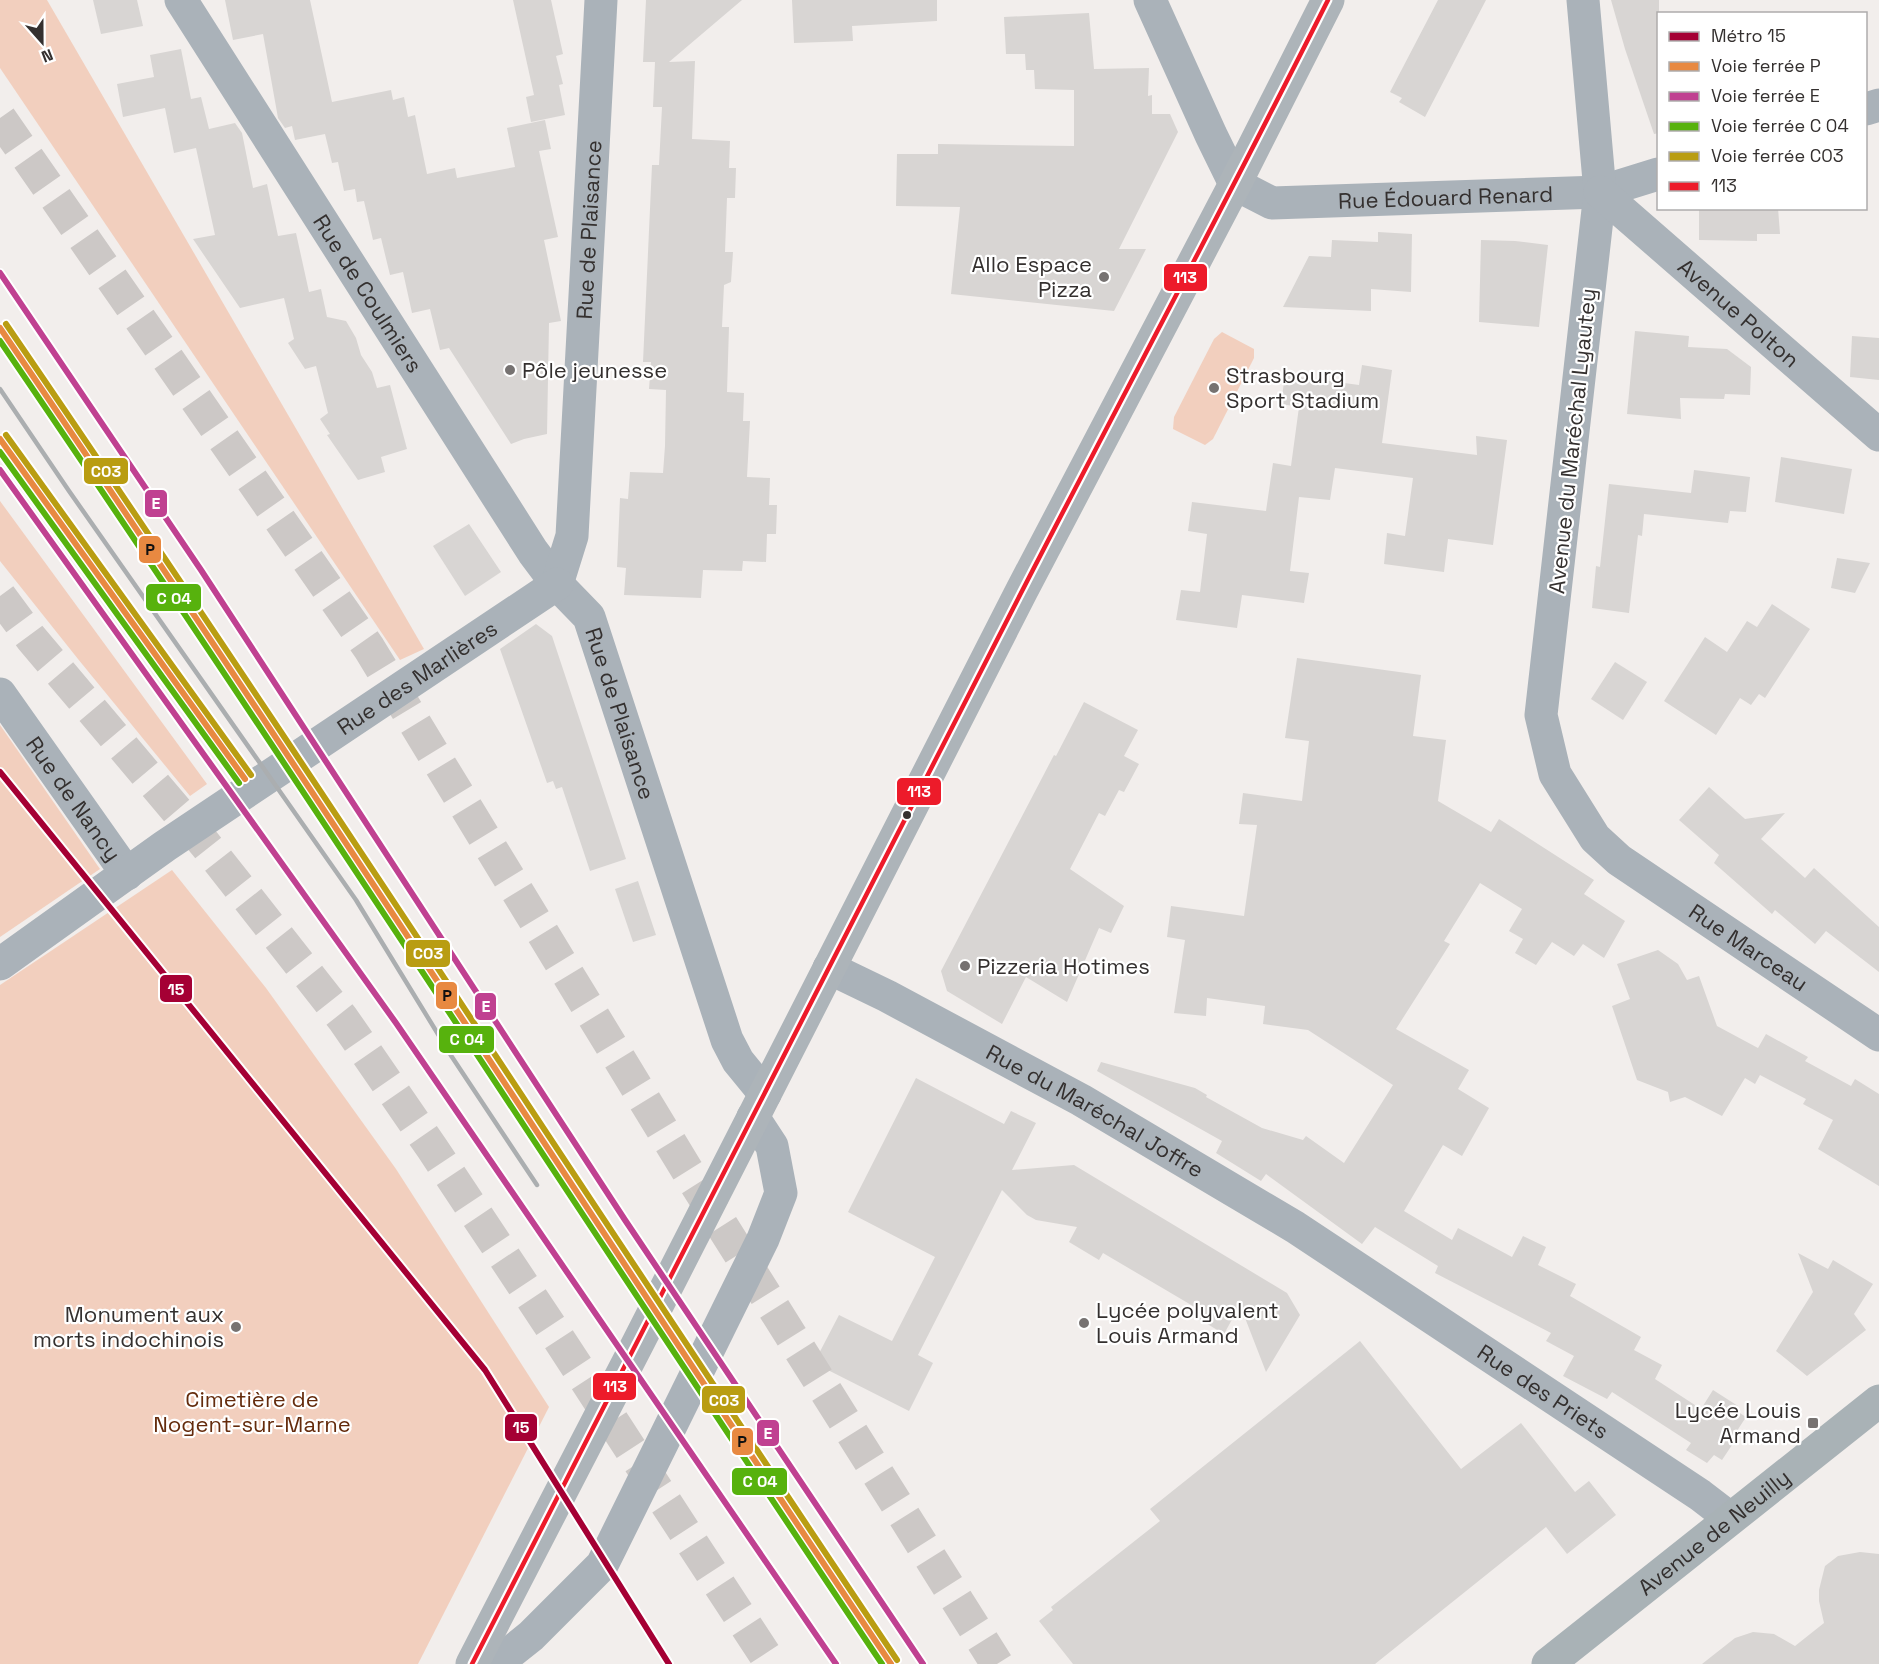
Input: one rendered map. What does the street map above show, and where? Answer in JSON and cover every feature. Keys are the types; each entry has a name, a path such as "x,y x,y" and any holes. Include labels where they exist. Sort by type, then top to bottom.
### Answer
{"main road":[{"path":"472,1664 1022,590 1235,184 1328,0"}],"street":[{"name":"Rue de Coulmiers","path":"181,0 533,552 557,584"},
{"name":"Rue de Plaisance","path":"496,1664 531,1636 602,1565 763,1239 781,1193 772,1146 759,1106 727,1040 590,616 557,584 572,536 601,0"},
{"path":"1150,0 1235,184"},
{"name":"Avenue du Maréchal Lyautey","path":"1583,0 1600,192 1541,715 1555,774 1596,837 1619,860"},
{"name":"Rue Édouard Renard","path":"1235,184 1272,203 1600,192 1657,175"},
{"name":"Avenue Polton","path":"1600,192 1879,435"},
{"name":"Rue des Marlières","path":"0,964 165,846 557,584"},
{"name":"Rue de Nancy","path":"0,694 127,874"},
{"name":"Rue Marceau","path":"1619,860 1879,1035"},
{"name":"Rue du Maréchal Joffre","path":"829,968 887,996 1081,1100 1295,1227 1354,1266"},
{"name":"Rue des Priets","path":"1354,1266 1700,1495 1730,1518"},
{"name":"Avenue de Neuilly","path":"1548,1664 1879,1401"}],"green space":[{"path":"0,0 47,0 424,649 400,660 0,68"},
{"name":"Strasbourg Sport Stadium","path":"1222,332 1254,349 1254,358 1213,439 1205,445 1173,429 1174,417 1214,339"},
{"path":"0,501 207,784 190,796 0,561"},
{"path":"0,725 100,869 0,937"},
{"name":"Cimetière de Nogent-sur-Marne","path":"172,870 266,988 396,1169 549,1407 418,1664 0,1664 0,985"}],"building":[{"path":"93,0 137,0 143,26 101,34"},
{"path":"225,0 310,0 332,102 391,90 393,100 404,97 408,117 415,115 427,174 455,168 457,178 515,167 507,128 545,120 551,149 539,151 558,237 544,240 561,321 549,323 547,434 511,444 449,348 440,350 430,309 412,313 403,272 390,275 381,238 373,240 364,201 357,202 355,189 344,191 338,162 332,163 325,134 295,140 292,126 285,128 278,118 263,34 233,40"},
{"path":"513,0 551,0 563,54 556,56 563,84 559,85 565,115 531,122 526,97 534,95"},
{"path":"646,0 742,0 669,62 695,61 692,139 730,141 729,168 736,168 735,198 727,198 725,252 733,252 731,282 724,285 722,327 729,327 727,392 744,393 743,421 750,421 747,477 770,478 769,505 777,505 776,534 767,534 766,562 743,561 742,571 703,570 701,598 624,595 626,568 617,567 620,498 628,499 630,472 663,473 665,446 666,390 649,389 651,362 643,362 652,165 659,165 662,107 653,107 655,62 643,62"},
{"path":"792,0 937,0 937,21 852,26 853,41 794,43"},
{"path":"1438,0 1486,0 1425,117 1399,102 1402,98 1390,92"},
{"path":"1611,0 1659,0 1659,12 1657,12 1657,133 1654,134"},
{"path":"1089,13 1094,69 1149,68 1148,96 1152,95 1152,114 1170,114 1178,132 1119,249 1146,249 1114,311 951,294 960,207 896,206 897,154 938,154 938,144 1074,146 1074,90 1035,89 1034,70 1026,70 1025,54 1006,54 1004,17"},
{"path":"181,49 191,99 201,97 209,129 235,123 242,133 253,188 267,184 278,236 296,233 309,292 321,289 327,317 346,321 356,338 361,355 372,372 377,388 390,385 407,449 381,457 385,472 358,480 327,435 330,434 320,419 328,413 316,366 305,369 288,343 294,339 284,298 240,308 193,239 215,235 196,148 174,153 165,108 123,117 117,84 154,77 150,55"},
{"path":"1699,210 1778,210 1780,234 1757,234 1757,241 1699,240"},
{"path":"1378,232 1412,234 1411,292 1371,289 1371,311 1283,307 1309,256 1331,257 1332,240 1378,242"},
{"path":"1481,240 1548,245 1539,327 1479,322"},
{"path":"1635,331 1689,336 1688,347 1727,349 1751,367 1750,395 1725,394 1724,399 1680,398 1681,419 1627,414"},
{"path":"1852,336 1879,338 1879,380 1850,377"},
{"path":"1362,365 1392,370 1382,443 1477,455 1476,436 1507,440 1493,545 1448,539 1444,572 1384,564 1387,533 1405,536 1413,478 1335,468 1330,500 1299,497 1290,571 1309,573 1304,603 1242,595 1237,628 1176,620 1181,590 1200,592 1207,534 1188,531 1192,502 1266,511 1273,463 1291,466 1299,407 1281,404 1285,375 1359,385"},
{"path":"1781,457 1852,469 1844,514 1775,502"},
{"path":"1694,470 1750,477 1746,512 1730,511 1728,523 1644,514 1642,536 1638,535 1629,613 1592,608 1596,566 1600,567 1609,484 1691,493"},
{"path":"469,524 501,572 465,596 433,546"},
{"path":"1837,558 1870,563 1855,593 1831,588"},
{"path":"1772,604 1810,629 1765,698 1759,694 1751,705 1740,698 1716,735 1664,701 1705,637 1727,652 1747,621 1757,627"},
{"path":"536,624 552,636 626,859 590,871 562,787 556,789 553,781 547,783 500,649"},
{"path":"1297,658 1421,675 1413,736 1446,740 1438,801 1491,832 1499,819 1594,880 1584,894 1625,921 1604,958 1583,944 1574,956 1552,942 1536,965 1515,953 1523,939 1509,931 1522,909 1480,883 1444,941 1450,944 1396,1029 1469,1070 1458,1089 1489,1108 1462,1156 1443,1145 1404,1211 1452,1240 1458,1228 1512,1257 1523,1236 1546,1247 1538,1265 1576,1284 1570,1296 1641,1337 1634,1350 1662,1365 1655,1379 1701,1409 1713,1390 1738,1406 1735,1410 1746,1417 1735,1434 1738,1436 1722,1460 1714,1455 1707,1463 1686,1450 1691,1443 1612,1392 1607,1399 1563,1376 1574,1356 1546,1341 1551,1333 1435,1273 1438,1266 1375,1227 1362,1244 1266,1174 1261,1181 1216,1153 1222,1141 1097,1071 1101,1062 1195,1088 1207,1095 1206,1097 1262,1128 1303,1140 1306,1136 1344,1163 1393,1085 1308,1030 1263,1024 1265,1006 1207,998 1206,1016 1174,1013 1185,940 1167,937 1171,906 1244,916 1257,825 1239,824 1243,793 1302,801 1309,741 1285,738"},
{"path":"1615,662 1647,682 1623,720 1591,699"},
{"path":"1084,702 1138,730 1124,756 1139,764 1124,792 1119,790 1105,816 1099,813 1070,869 1124,906 1111,933 1099,928 1067,1002 1026,977 1002,1024 947,991 941,971"},
{"path":"1709,787 1745,819 1785,813 1761,839 1805,878 1814,868 1879,927 1879,972 1826,931 1815,944 1775,910 1772,914 1714,863 1719,855 1679,820"},
{"path":"638,881 656,935 633,942 615,889"},
{"path":"1658,950 1678,964 1687,980 1699,976 1717,1026 1758,1048 1766,1034 1808,1057 1805,1061 1851,1086 1855,1079 1879,1094 1879,1186 1818,1149 1833,1120 1803,1104 1806,1099 1760,1075 1755,1084 1745,1078 1722,1116 1685,1097 1670,1102 1668,1092 1637,1080 1612,1006 1630,999 1617,964"},
{"path":"916,1078 1004,1124 1011,1111 1036,1123 1012,1170 1074,1165 1287,1293 1300,1315 1266,1372 1240,1305 1224,1334 1194,1316 1198,1309 1103,1253 1099,1260 1069,1242 1077,1227 1036,1220 1027,1215 1002,1190 918,1355 933,1363 909,1411 814,1363 839,1315 892,1341 935,1257 848,1212"},
{"path":"1798,1253 1828,1269 1833,1260 1873,1284 1854,1314 1866,1330 1807,1376 1776,1351 1813,1292"},
{"path":"1360,1341 1461,1469 1521,1423 1575,1492 1589,1481 1616,1515 1567,1554 1546,1527 1375,1664 1073,1664 1039,1621 1053,1610 1051,1607 1160,1521 1150,1509"},
{"path":"1860,1552 1879,1554 1879,1664 1702,1664 1735,1638 1753,1632 1774,1634 1795,1646 1824,1623 1819,1590 1825,1566 1838,1556"}],"tunnel":[{"path":"0,118 369,648 687,1170 997,1664"},
{"path":"0,596 31,638 205,844 343,1019 549,1324 771,1664"}],"railway":[{"path":"0,389 356,900 452,1057 537,1185"}],"metro line":[{"name":"15","path":"0,772 485,1370 669,1664"}],"rail line":[{"name":"E","path":"0,273 201,570 625,1220 923,1664"},
{"name":"C03","path":"6,324 231,657 897,1660"},
{"name":"P","path":"0,328 225,661 891,1664"},
{"name":"C03","path":"6,435 251,775"},
{"name":"P","path":"0,439 245,779"},
{"name":"E","path":"0,470 396,1023 836,1664"}],"transit line":[{"name":"113","path":"472,1664 1328,0"},
{"path":"0,341 882,1664"},
{"path":"0,452 239,783"}],"place":[{"name":"Allo Espace Pizza","path":"1104,277"},
{"name":"Pôle jeunesse","path":"510,370"},
{"name":"Strasbourg Sport Stadium","path":"1214,388"},
{"name":"Pizzeria Hotimes","path":"965,966"},
{"name":"Lycée polyvalent Louis Armand","path":"1084,1323"},
{"name":"Monument aux morts indochinois","path":"236,1327"},
{"name":"Lycée Louis Armand","path":"1813,1423"}]}
